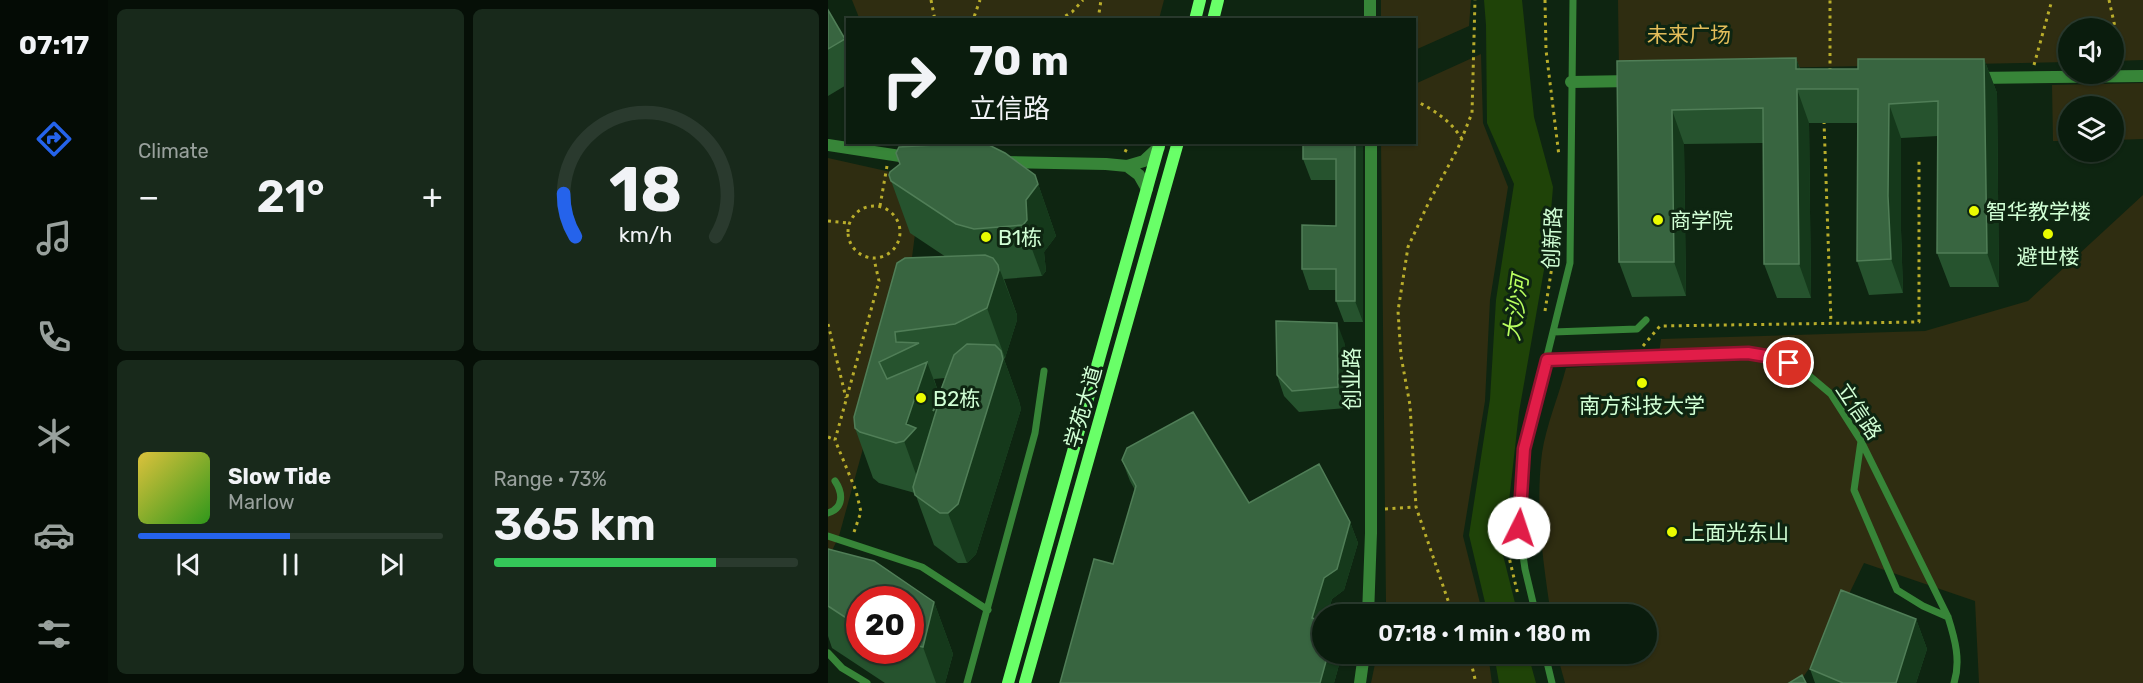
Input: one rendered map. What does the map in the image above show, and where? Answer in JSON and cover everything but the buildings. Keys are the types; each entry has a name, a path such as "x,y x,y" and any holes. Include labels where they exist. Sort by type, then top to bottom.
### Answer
{"main road":[{"path":"1196,18 1200,0"},
{"path":"1214,18 1218,0"},
{"name":"学苑大道","path":"1025,683 1177,144"},
{"name":"学苑大道","path":"1008,683 1159,145"}],"street":[{"path":"1370,0 1370,18"},
{"path":"1967,78 2143,76"},
{"path":"1571,82 1643,80"},
{"name":"创业路","path":"1368,604 1371,144"},
{"path":"828,145 930,160"},
{"path":"988,162 1127,166 1143,161 1159,145"},
{"path":"1127,166 1139,176 1147,189"},
{"path":"1360,683 1363,664"}],"lane":[{"name":"创新路","path":"1533,604 1519,528 1524,449 1570,263 1573,0"},
{"path":"1553,332 1637,329 1646,320"},
{"name":"立信路","path":"1547,360 1748,353 1778,358 1800,368 1831,394 1861,441 1947,617 1958,657 1954,683"},
{"path":"967,683 1035,433 1044,371"},
{"path":"1861,441 1854,490 1896,590 1947,617"},
{"path":"828,513 834,511 842,500 842,491 835,481"},
{"path":"828,536 922,567 988,610"},
{"path":"828,653 842,668 867,683"},
{"path":"1547,664 1552,683"}],"path":[{"path":"931,0 935,18"},
{"path":"972,18 980,0"},
{"path":"1062,18 1072,12 1083,0"},
{"path":"1098,18 1101,0"},
{"path":"1449,604 1416,507 1410,405 1401,356 1398,311 1408,247 1462,139 1472,113 1475,0"},
{"path":"1545,0 1546,50 1560,161"},
{"path":"1830,0 1830,80"},
{"path":"2031,77 2052,0"},
{"path":"2109,0 2126,76"},
{"path":"1416,101 1438,113 1454,127 1462,139"},
{"path":"1824,113 1831,324"},
{"path":"1634,357 1660,326 1918,322 1919,161"},
{"path":"880,206 885,182"},
{"path":"867,206 880,206 891,212 899,222 900,235 896,247 886,255 874,259 862,256 852,248 847,236 848,223 855,212 867,206"},
{"path":"1544,321 1560,218"},
{"path":"828,222 848,223"},
{"path":"850,543 861,512 856,491 835,440 879,281 874,259"},
{"path":"828,324 846,400"},
{"path":"828,437 835,440"},
{"path":"1370,510 1416,507"},
{"path":"1510,536 1509,557 1520,603"},
{"path":"1471,664 1476,683"}],"green space":[{"path":"852,0 1164,0 1159,18 859,18"},
{"path":"1381,0 1471,0 1469,26 1416,50 1416,18 1381,18"},
{"name":"未来广场","path":"1618,0 2143,0 2143,60 2124,61 2124,18 2058,18 2058,62 1619,71"},
{"path":"1481,54 1483,123 1508,187 1490,300 1485,401 1463,536 1480,604 1386,604 1381,144 1416,144 1416,84"},
{"path":"2143,83 2143,139 2124,140 2124,96 2058,96 2058,141 2053,141 2052,85"},
{"path":"828,158 922,179 909,281 839,536 828,559"},
{"path":"2143,195 2143,683 1979,683 1975,601 1864,563 1822,650 1799,683 1565,683 1560,664 1657,664 1657,604 1549,604 1541,534 1540,474 1546,432 1566,368 1658,362 1661,339 1925,331 2028,301"},
{"path":"1375,664 1489,664 1492,683 1371,683"}],"water":[{"name":"大沙河","path":"1484,0 1522,0 1534,117 1553,187 1548,247 1519,412 1503,555 1515,604 1485,604 1469,535 1490,399 1496,300 1514,184 1487,123"},
{"path":"1496,664 1531,664 1536,683 1499,683"}],"place":[{"name":"智华教学楼","path":"1974,211"},
{"name":"商学院","path":"1658,220"},
{"name":"避世楼","path":"2048,234"},
{"name":"B1栋","path":"986,237"},
{"name":"南方科技大学","path":"1642,383"},
{"name":"B2栋","path":"921,398"},
{"name":"上面光东山","path":"1672,532"}],"route":[{"path":"1519,528 1524,449 1547,360 1748,353 1778,358 1789,363"}]}
